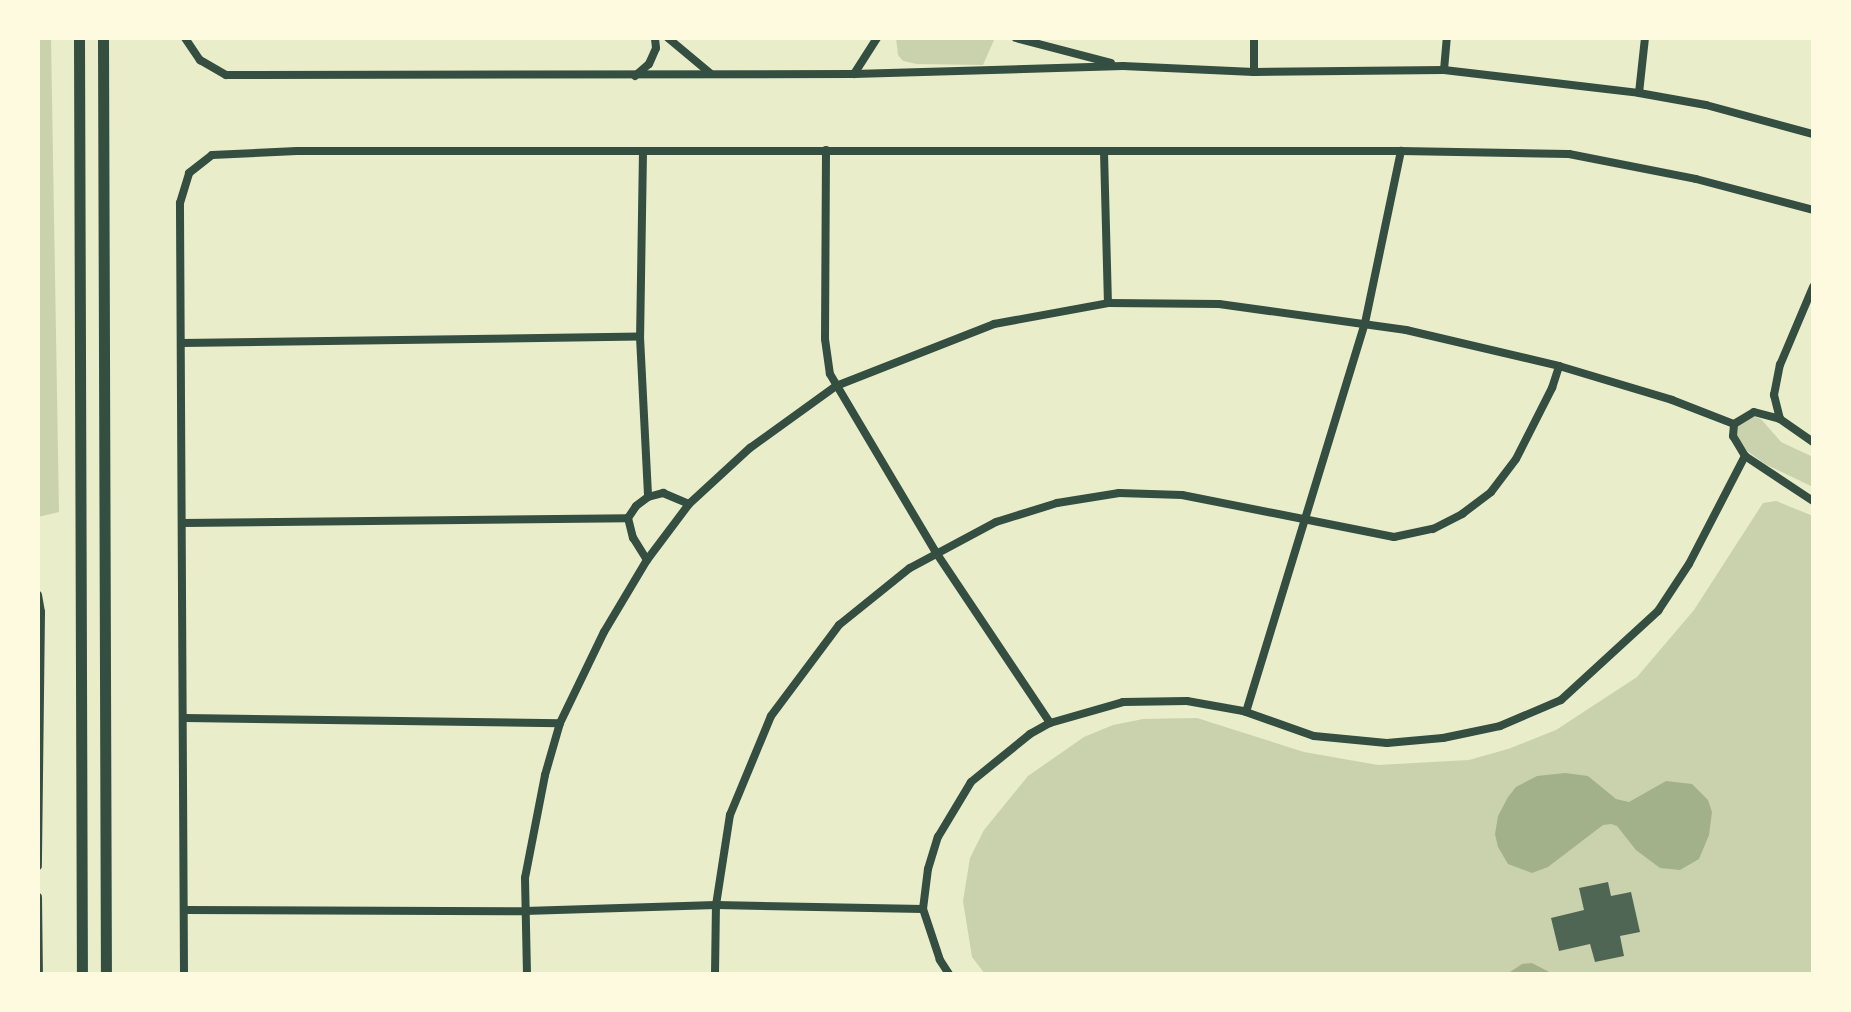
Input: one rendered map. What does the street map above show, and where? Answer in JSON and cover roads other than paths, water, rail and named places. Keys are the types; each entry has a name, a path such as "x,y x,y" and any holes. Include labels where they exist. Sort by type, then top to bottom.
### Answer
{"street":[{"path":"79,38 82,974"},
{"path":"103,38 106,974"},
{"path":"185,38 200,60 226,75 854,74 1123,66 1254,72 1444,70 1639,93 1706,105 1813,134"},
{"path":"635,76 649,64 656,48 655,38"},
{"path":"668,38 710,74"},
{"path":"854,74 877,38"},
{"path":"1016,38 1123,66"},
{"path":"1254,38 1254,72"},
{"path":"1444,70 1447,38"},
{"path":"1639,93 1645,38"},
{"path":"826,150 827,366 935,551 1050,723"},
{"path":"184,974 180,203 182,188 201,163 212,155 297,151 826,150 1569,154 1696,179 1813,210"},
{"path":"643,151 640,337 648,497"},
{"path":"1246,712 1365,323 1401,151"},
{"path":"1104,152 1108,303"},
{"path":"1780,419 1774,395 1780,365 1813,287"},
{"path":"527,974 525,878 535,824 560,723 604,632 647,560 689,504 750,448 836,386 994,324 1108,303 1219,304 1365,323 1559,366 1672,400 1734,424"},
{"path":"182,343 640,337"},
{"path":"715,974 716,905 730,815 771,716 839,625 935,551 996,522 1057,503 1119,493 1182,495 1394,537 1433,529 1462,514 1491,492 1516,459 1552,388 1559,366"},
{"path":"1734,424 1754,412 1780,419 1813,442"},
{"path":"1734,424 1733,436 1745,456 1813,501"},
{"path":"949,974 940,960 923,909 928,869 952,808 982,772 1030,734 1050,723 1123,702 1187,701 1246,712 1314,736 1387,743 1443,738 1500,726 1561,700 1658,611 1689,564 1745,456"},
{"path":"647,560 633,538 628,518 636,506 648,497 663,493 689,504"},
{"path":"183,523 628,518"},
{"path":"38,595 38,866"},
{"path":"185,718 560,723"},
{"path":"38,897 39,974"},
{"path":"184,910 525,911 716,905 923,909"}]}
